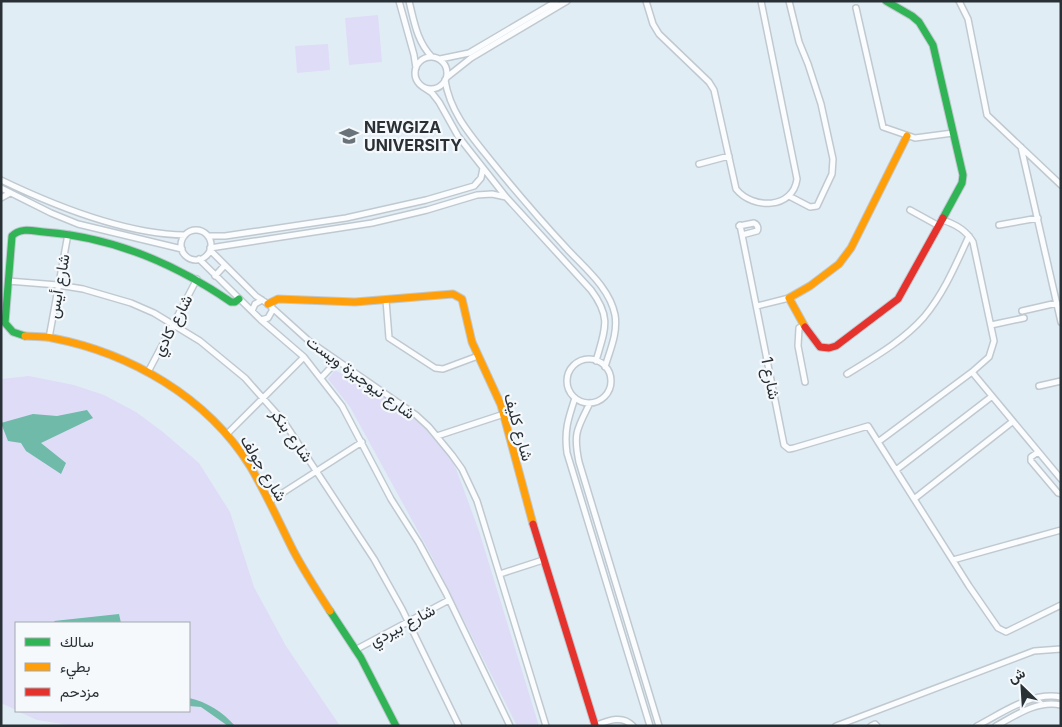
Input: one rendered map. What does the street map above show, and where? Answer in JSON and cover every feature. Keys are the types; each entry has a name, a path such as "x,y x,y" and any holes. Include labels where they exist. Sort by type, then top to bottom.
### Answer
{"street":[{"path":"399,1 414,54 416,78 439,102 458,136 506,197 591,290 600,303 605,316 605,331 596,361"},
{"path":"409,1 420,40 425,50 432,57"},
{"path":"423,87 438,88 470,55 556,1"},
{"path":"522,24 567,1"},
{"path":"646,1 653,24 659,34 700,73 714,90 736,189 744,198 762,204 789,196 796,184 796,172 784,121 761,1"},
{"path":"789,1 799,42 821,104 834,163 832,174 817,206 810,208 789,196"},
{"path":"789,298 820,347 829,348 836,346 898,298 962,183 963,175 933,45 929,36 912,16 886,1"},
{"path":"959,1 968,19 986,112 991,120 1061,185"},
{"path":"856,8 882,125 885,128 915,138 953,133"},
{"path":"416,68 422,60 432,57 440,59 470,55"},
{"path":"440,59 446,67 447,94 452,107 465,128 521,198 598,281 609,297 615,316 615,335 605,367"},
{"path":"757,306 789,298 810,286 839,264 852,248 907,136"},
{"path":"1021,146 1061,322"},
{"path":"699,164 729,156"},
{"path":"1026,171 1038,163"},
{"path":"208,236 234,234 373,213 426,200 474,186 481,178 483,168"},
{"path":"1,180 76,212 112,223 185,235"},
{"path":"474,186 477,195"},
{"path":"1,188 78,224 182,249 189,257 199,259 204,257 210,249 372,223 427,210 477,195 492,194 506,197"},
{"path":"1,198 10,193"},
{"path":"910,210 940,223 958,226 973,242 994,341 989,357 972,372 878,442 995,625 1006,632 1061,605"},
{"path":"999,225 1038,218"},
{"name":"شارع 1","path":"742,235 757,231 756,223 740,225 742,235 757,306 784,445 788,449 868,426 878,442"},
{"path":"8,281 12,236 21,230 68,234 95,239 136,251 197,279 232,302 239,299"},
{"path":"182,249 185,235 190,231 197,230 208,236 210,249"},
{"path":"544,239 552,232"},
{"path":"159,243 165,233"},
{"name":"شارع أيس","path":"49,338 68,234"},
{"path":"847,374 897,341 922,318 945,287 969,236"},
{"name":"شارع نيوجيزة ويست","path":"210,249 267,304 309,340 337,361 403,404 437,436 462,469 478,501 546,726"},
{"name":"شارع نيوجيزة ويست","path":"199,259 261,320 304,358 342,406 391,499 419,543 449,600 510,726"},
{"path":"215,276 225,265"},
{"name":"شارع كادي","path":"148,372 197,279"},
{"name":"شارع بنكر","path":"8,281 83,289 131,303 154,313 224,358 263,396 284,422 317,470 374,558 459,726"},
{"name":"شارع جولف","path":"8,281 5,323 8,330 14,334 49,338 100,350 148,372 182,394 228,434 258,478 303,568 355,650 396,726"},
{"path":"214,290 221,282"},
{"name":"شارع كليف","path":"267,304 278,299 329,302 386,300 452,294 460,296 464,302 469,330 478,356 497,394 504,414 517,469 543,560 594,726"},
{"path":"1022,311 1057,299"},
{"path":"386,300 390,338 435,368 443,369 478,356"},
{"path":"252,311 255,304 267,304 272,311 268,318 261,320"},
{"path":"991,325 1024,318"},
{"path":"804,324 799,328 798,346 805,382"},
{"path":"228,434 263,396 304,358"},
{"path":"585,359 596,361 605,367 610,376 609,389 602,399 583,403 575,398 567,386 568,372 578,362 585,359"},
{"path":"321,378 337,361"},
{"path":"972,372 1012,422 1060,476"},
{"path":"1039,386 1061,381"},
{"path":"896,470 992,397"},
{"path":"575,398 566,425 567,453 650,726"},
{"path":"590,403 577,428 575,439 579,462 659,726"},
{"path":"437,436 504,414"},
{"path":"914,499 1012,422"},
{"path":"270,501 362,442"},
{"path":"1038,452 1031,457 1031,461 1058,494 1061,494"},
{"path":"953,560 1061,530"},
{"path":"500,574 543,560"},
{"name":"شارع بيردي","path":"355,650 449,600"},
{"path":"836,726 1034,651 1061,649"},
{"path":"977,726 1031,698 1061,697"},
{"path":"996,726 1028,708 1042,704 1061,705"},
{"path":"594,726 619,719 625,720 633,726"},
{"path":"871,726 875,724 878,726"}],"shaded area":[{"path":"378,15 382,62 349,65 345,18"},
{"path":"328,44 330,70 297,73 295,46"},
{"path":"335,370 424,420 454,463 479,531 539,726 517,726 430,553 350,407 328,379"},
{"path":"29,376 74,385 104,395 136,412 199,463 230,512 254,587 286,646 340,726 75,726 37,720 19,712 190,712 190,622 15,622 15,710 1,703 1,379"},
{"path":"87,410 93,418 41,443 66,463 61,474 26,451 21,443 8,441 1,423 33,414 57,416"},
{"path":"119,614 121,622 54,622"},
{"path":"190,698 214,708 235,726 228,726 201,707 190,706"}],"traffic: fast":[{"path":"886,1 919,22 933,45 963,175 962,183 943,218"},
{"path":"25,336 13,332 5,323 12,236 19,231 31,230 70,235 118,246 165,264 231,302 239,299"},
{"path":"330,611 361,658 396,726"}],"traffic: slow":[{"path":"805,327 789,298 810,286 839,264 851,248 907,136"},
{"path":"268,304 278,299 355,302 453,294 462,299 472,342 501,405 533,524"},
{"path":"25,336 49,337 81,345 138,367 189,399 212,419 232,441 250,466 297,558 330,611"}],"traffic: jam":[{"path":"805,327 820,347 829,348 836,346 898,299 943,218"},
{"path":"533,524 595,725"}],"place":[{"name":"NEWGIZA UNIVERSITY","path":"349,136"}]}
